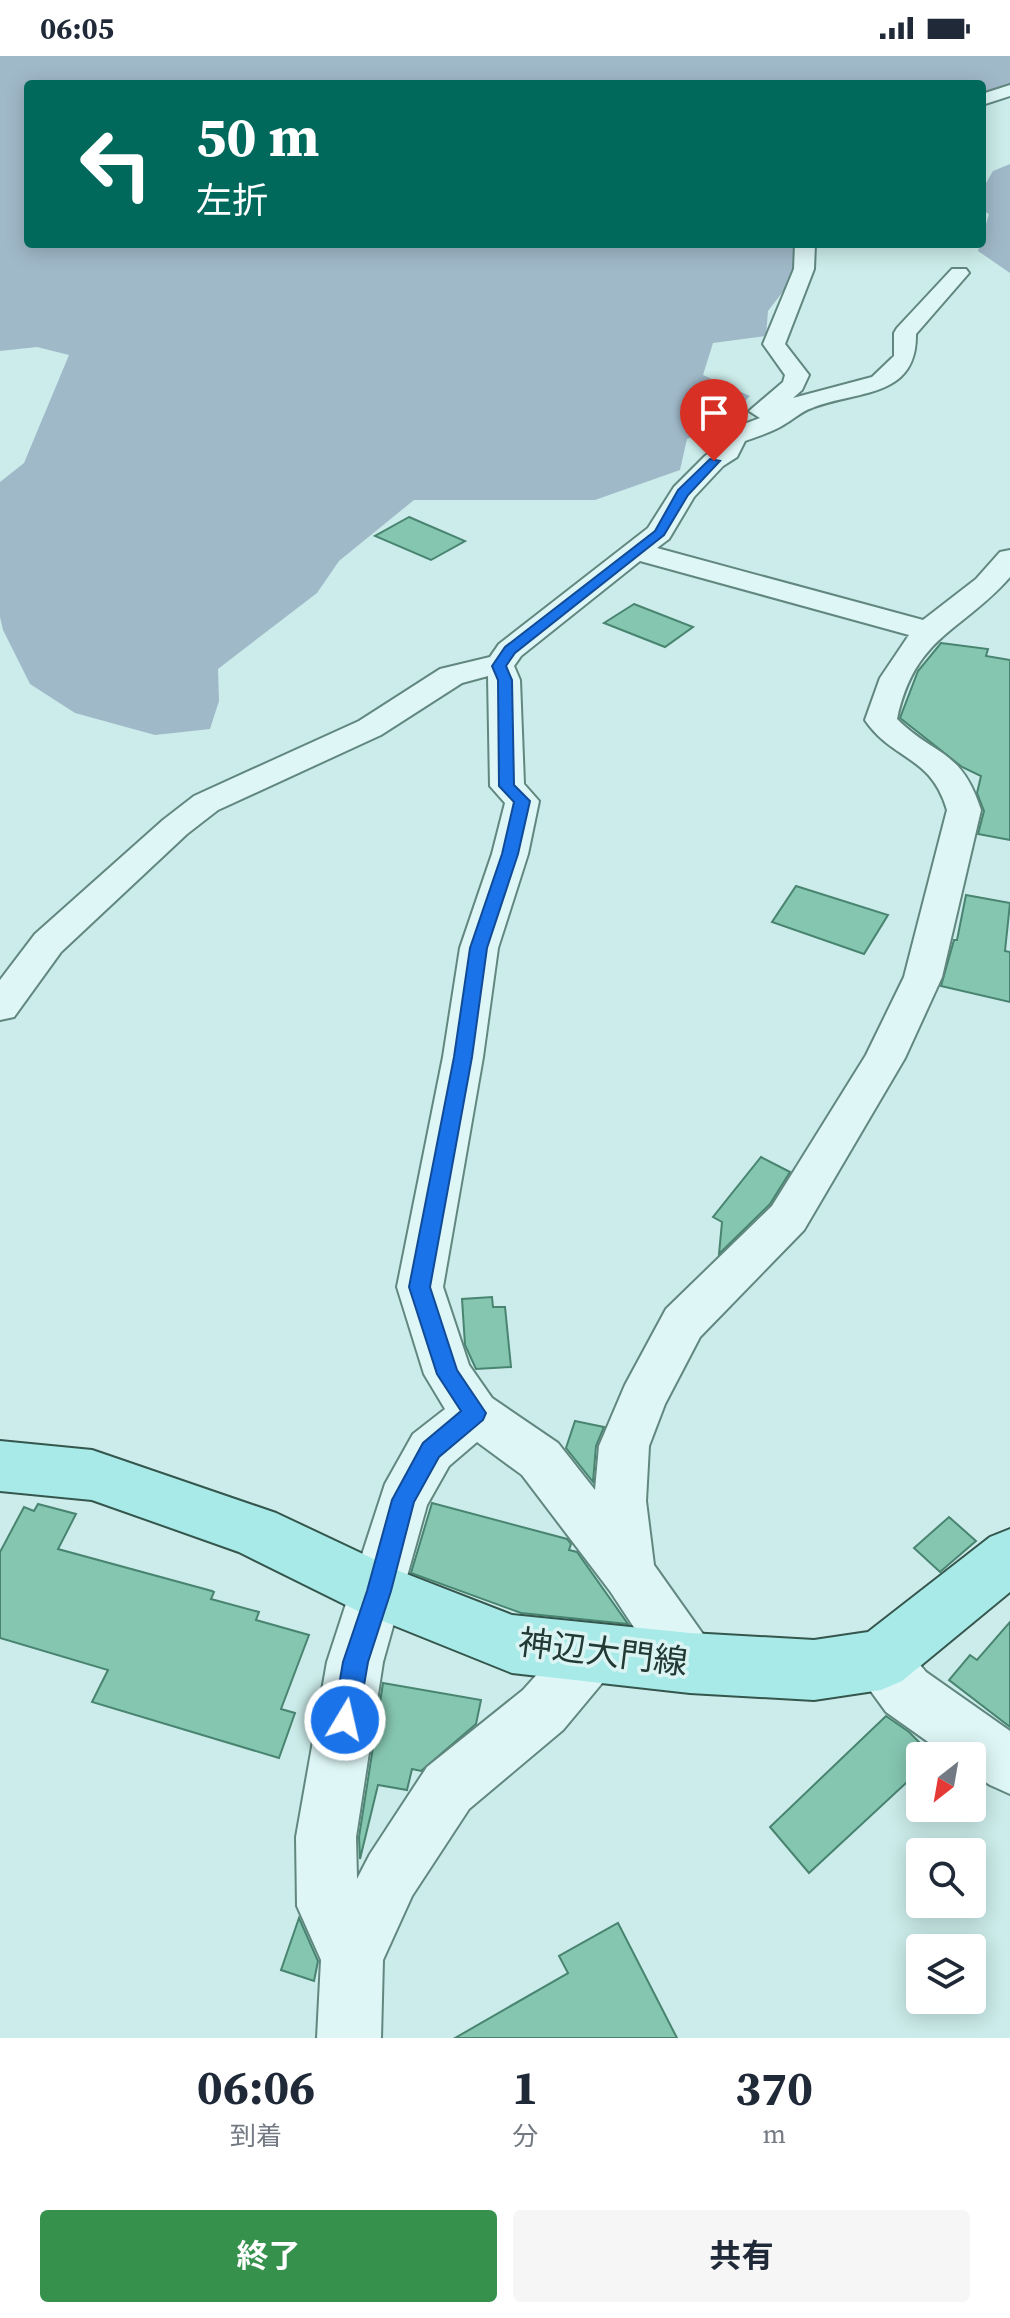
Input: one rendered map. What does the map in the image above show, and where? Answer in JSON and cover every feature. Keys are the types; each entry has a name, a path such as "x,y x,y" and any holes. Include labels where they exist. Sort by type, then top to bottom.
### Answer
{"main road":[{"name":"神辺大門線","path":"0,1466 92,1475 256,1532 379,1591 512,1644 690,1663 814,1670 881,1660"},
{"path":"881,1660 1010,1556"}],"street":[{"path":"986,99 1010,90"},
{"path":"714,461 703,455 707,437 719,427 751,418 794,385 797,375 774,344 804,269 805,248"},
{"path":"499,666 510,650 659,533 683,493 714,461 728,452 734,436 774,421 801,403 880,382 899,367 905,356 905,333 959,273"},
{"path":"638,552 930,631"},
{"path":"629,1573 620,1501 624,1446 642,1400 683,1323 788,1218 885,1058 923,977 964,810 957,787 940,765 893,736 881,720 885,699 900,668 930,631 995,581 1010,558"},
{"path":"0,1007 48,943 175,827 206,803 370,728 451,676 478,667 499,666"},
{"path":"499,666 505,680 507,786 522,801 510,854 479,948 463,1057 420,1287 448,1374 475,1413 540,1459 629,1573 690,1663"},
{"path":"352,1958 328,1906 326,1837 355,1662 379,1591 403,1500 431,1450 475,1413"},
{"path":"349,2038 352,1958 391,1875 448,1788 543,1710 594,1651"},
{"path":"881,1660 906,1692 1010,1765"}],"shaded area":[{"path":"0,56 1010,56 1010,87 986,92 986,80 24,80 24,248 803,248 798,272 768,311 766,336 713,343 703,375 750,396 724,422 687,439 680,470 595,500 414,500 339,561 317,593 218,669 219,701 210,729 155,735 75,713 30,684 3,630 0,617 0,482 24,463 69,355 37,347 0,351"},
{"path":"1010,164 1010,273 978,251 979,248 986,248 989,214 986,212 986,183 993,171"}],"building":[{"path":"409,517 465,541 431,560 375,536"},
{"path":"634,604 693,627 665,647 604,623"},
{"path":"941,643 988,649 986,656 1010,660 1010,840 978,834 984,811 977,793 981,776 962,767 900,718 918,671"},
{"path":"796,886 888,915 864,954 772,922"},
{"path":"966,895 1010,903 1005,951 1010,952 1010,1002 941,986 954,940 957,940"},
{"path":"761,1157 790,1172 770,1204 719,1254 722,1222 713,1217"},
{"path":"492,1297 493,1307 505,1307 511,1367 476,1369 465,1345 462,1299"},
{"path":"575,1421 604,1427 596,1446 593,1482 566,1448"},
{"path":"432,1503 567,1539 571,1544 569,1550 577,1552 628,1624 521,1613 411,1573"},
{"path":"38,1504 76,1514 58,1549 212,1591 211,1599 259,1612 256,1620 309,1635 281,1709 295,1713 279,1758 92,1702 108,1670 0,1638 0,1552 24,1507 34,1511"},
{"path":"949,1517 976,1541 940,1572 914,1548"},
{"path":"1010,1622 1010,1727 949,1680 970,1655 977,1660"},
{"path":"383,1683 481,1700 476,1724 421,1771 412,1769 407,1790 378,1785 360,1859 359,1837"},
{"path":"886,1716 919,1742 906,1742 906,1783 809,1873 770,1827"},
{"path":"299,1918 318,1961 314,1981 281,1970"},
{"path":"618,1923 677,2038 455,2038 568,1973 559,1956"}],"route":[{"path":"345,1720 355,1662 379,1591 403,1500 431,1450 475,1413 448,1374 420,1287 463,1057 479,948 510,854 522,801 507,786 505,680 499,666 510,650 659,533 683,493 714,461"}]}
